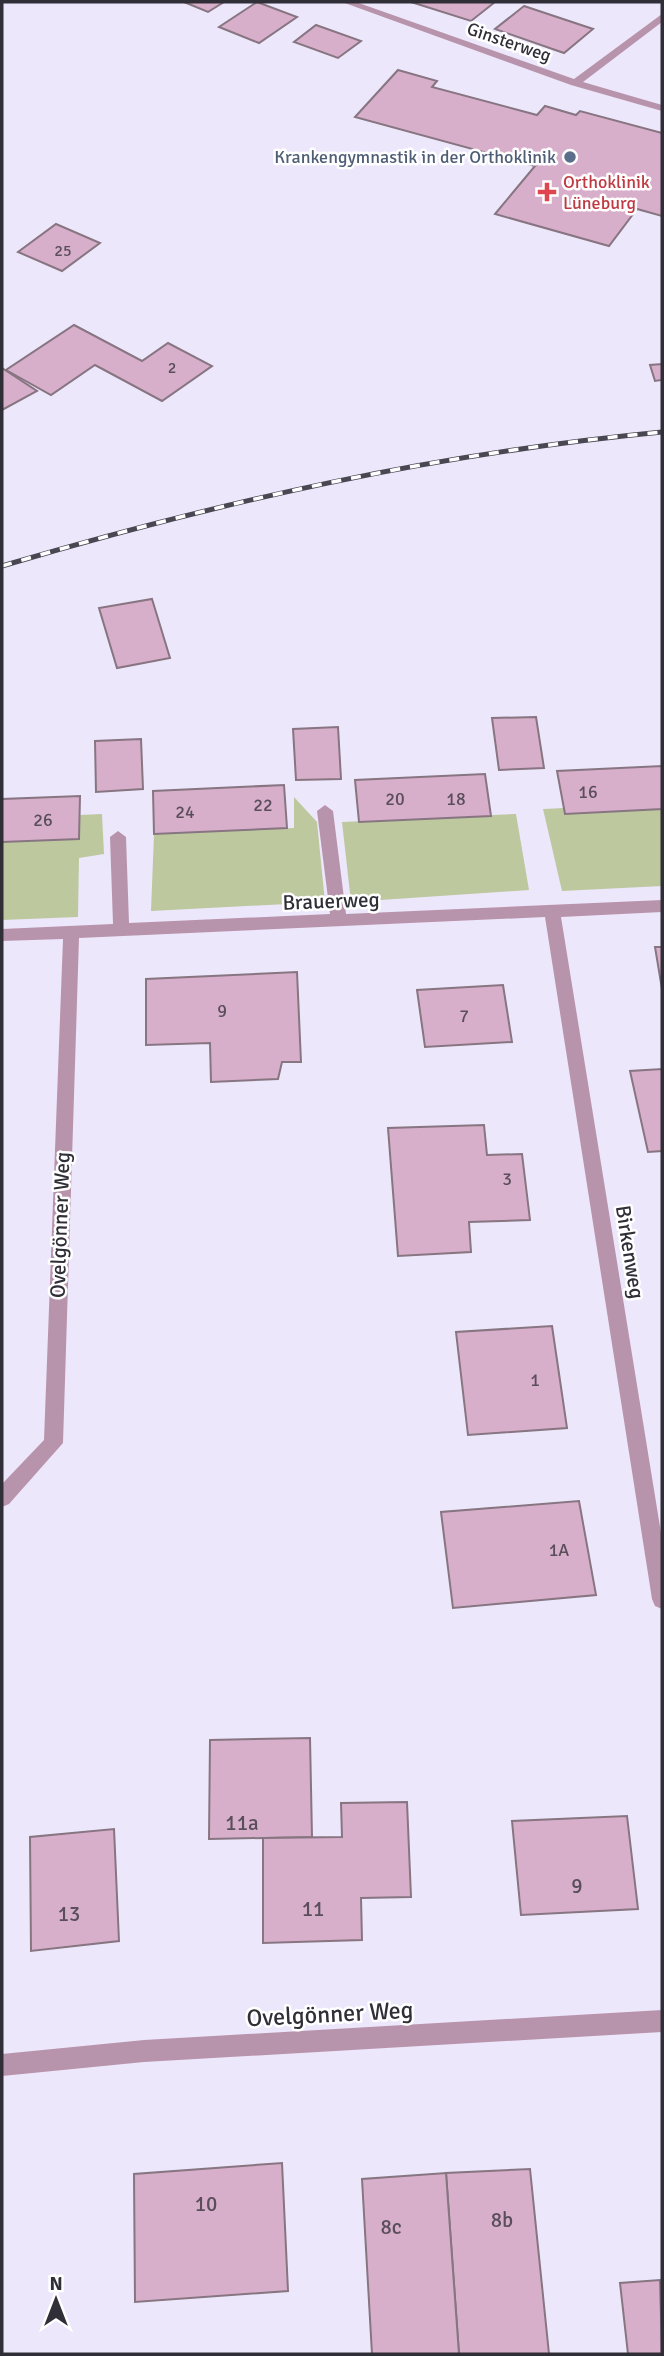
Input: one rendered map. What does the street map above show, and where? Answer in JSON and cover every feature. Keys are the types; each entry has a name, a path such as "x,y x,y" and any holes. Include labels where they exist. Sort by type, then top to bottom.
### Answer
{"street":[{"name":"Ginsterweg","path":"347,2 575,83 662,107"},
{"path":"575,83 662,17"},
{"path":"325,811 339,922"},
{"path":"118,837 121,930"},
{"name":"Brauerweg","path":"2,935 662,906"},
{"name":"Birkenweg","path":"552,911 662,1599"},
{"name":"Ovelgönner Weg","path":"2,1498 53,1443 71,932"},
{"name":"Ovelgönner Weg","path":"2,2065 144,2051 662,2021"}],"green space":[{"path":"294,797 317,822 325,902 151,911 154,834 294,828"},
{"path":"564,808 565,814 662,809 662,886 562,891 543,809"},
{"path":"102,814 104,854 79,858 78,917 2,920 2,842 79,839 79,815"},
{"path":"516,814 529,890 351,902 342,822"}],"building":[{"path":"184,2 224,2 208,12"},
{"path":"257,2 297,17 259,43 219,27"},
{"path":"411,2 495,2 471,21"},
{"path":"524,6 593,29 564,53 495,29"},
{"path":"316,25 361,41 338,58 294,42"},
{"path":"398,70 437,81 432,87 537,115 545,106 576,115 580,111 662,133 662,216 637,209 609,246 495,214 535,166 355,117"},
{"path":"56,224 100,243 62,271 18,252"},
{"path":"74,325 142,361 168,343 212,366 162,401 95,365 51,395 6,370"},
{"path":"662,364 662,380 655,381 650,365"},
{"path":"2,368 37,391 2,410"},
{"path":"152,599 170,658 117,668 99,608"},
{"path":"536,717 544,768 499,770 492,718"},
{"path":"338,727 341,779 296,780 293,729"},
{"path":"141,739 143,789 96,792 95,741"},
{"path":"662,766 662,809 565,814 557,771"},
{"path":"485,774 491,816 359,822 355,780"},
{"path":"284,785 287,828 154,834 153,791"},
{"path":"80,796 79,839 2,842 2,799"},
{"path":"655,947 662,947 662,989"},
{"path":"297,972 301,1062 282,1062 278,1079 211,1082 210,1043 146,1045 146,979"},
{"path":"503,985 512,1042 425,1047 417,990"},
{"path":"662,1069 662,1151 648,1152 630,1071"},
{"path":"484,1125 487,1155 522,1154 530,1220 469,1222 471,1252 398,1256 388,1128"},
{"path":"552,1326 567,1428 468,1435 456,1332"},
{"path":"579,1501 596,1595 453,1608 441,1512"},
{"path":"310,1738 312,1837 209,1839 210,1740"},
{"path":"407,1802 411,1897 361,1898 362,1940 263,1943 263,1838 342,1837 341,1803"},
{"path":"627,1816 638,1909 521,1915 512,1821"},
{"path":"114,1829 119,1941 31,1951 30,1837"},
{"path":"282,2163 288,2291 135,2302 134,2174"},
{"path":"530,2169 549,2354 459,2354 446,2173"},
{"path":"446,2173 459,2354 372,2354 362,2179"},
{"path":"660,2280 662,2354 628,2354 620,2283"}],"railway":[{"path":"2,566 166,521 329,483 493,453 662,432"}],"place":[{"name":"Krankengymnastik in der Orthoklinik","path":"570,157"},
{"name":"Orthoklinik Lüneburg","path":"547,192"}]}
